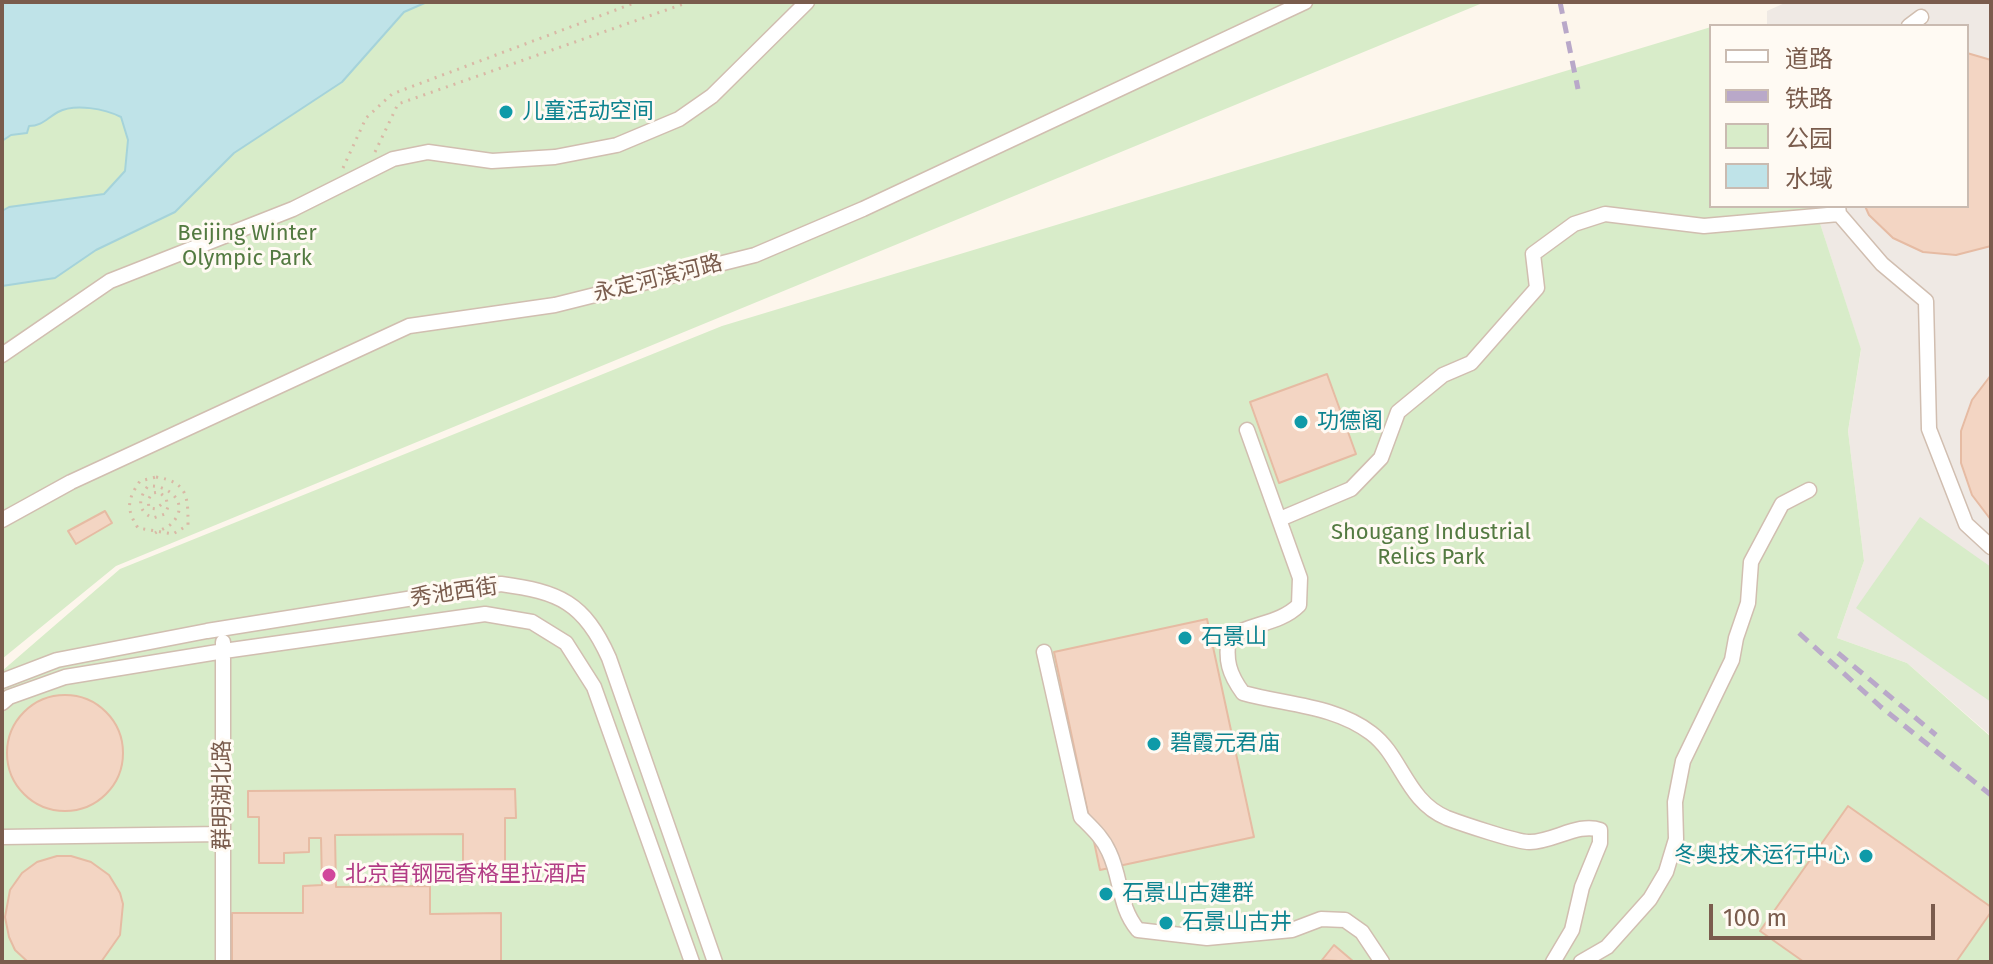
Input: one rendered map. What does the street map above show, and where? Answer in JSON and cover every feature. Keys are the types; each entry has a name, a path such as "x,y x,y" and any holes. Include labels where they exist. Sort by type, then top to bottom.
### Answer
{"street":[{"path":"2,355 110,281 293,209 393,159 428,152 492,161 555,157 617,145 679,119 712,96 807,2"},
{"name":"永定河滨河路","path":"2,520 71,482 409,326 555,305 755,255 863,209 1305,2"},
{"path":"1280,519 1351,489 1381,458 1398,412 1443,375 1471,363 1537,288 1533,254 1574,224 1605,214 1704,226 1839,210 1882,264 1926,301 1929,429 1966,524 1991,547"},
{"path":"1247,430 1300,578 1299,605 1287,617 1244,628 1229,637 1226,656 1231,677 1243,693 1344,717 1373,734 1409,787 1426,805 1446,818 1526,843 1552,840 1590,826 1600,830 1600,843 1582,887 1572,930 1553,962"},
{"path":"1581,962 1607,947 1650,899 1666,872 1676,839 1675,802 1683,761 1732,660 1748,603 1751,562 1782,504 1809,490"},
{"name":"秀池西街","path":"2,681 57,660 222,629 501,584 538,589 570,604 597,630 715,962"},
{"name":"秀池西街","path":"2,703 9,697 65,677 224,651 485,614 532,622 566,643 594,687 692,962"},
{"name":"群明湖北路","path":"222,629 223,962"},
{"path":"1044,652 1081,817 1097,833 1110,854 1127,917 1138,930 1207,938 1292,930 1321,919 1345,920 1362,932 1382,962"},
{"path":"2,837 223,834"}],"path":[{"path":"343,185 343,166 366,118 392,94 637,2"},
{"path":"365,173 398,104 689,2"},
{"path":"155,533 173,534 188,525 188,499 170,479 156,477 140,481 131,494 129,514 138,528 155,533 173,523 179,511 176,498 169,489 160,485 148,486 141,496 140,507 145,515 153,518 165,514 168,507 166,498 159,492 152,493 148,500 149,508 156,509 163,503"}],"shaded area":[{"path":"1787,2 1991,2 1991,736 1907,663 1837,638 1864,561 1848,431 1861,350 1815,208 1969,208 1969,24 1767,24 1767,11"}],"green space":[{"name":"Beijing Winter Olympic Park","path":"2,2 1485,2 116,566 2,659"},
{"name":"Shougang Industrial Relics Park","path":"1709,28 1709,208 1815,208 1861,349 1848,431 1864,561 1837,638 1907,663 1991,737 1991,962 2,962 2,671 120,569 722,326"},
{"path":"1920,517 1991,567 1991,702 1856,608"}],"water":[{"path":"2,2 427,2 404,12 342,82 234,153 175,212 96,250 55,278 2,286 2,211 9,207 104,194 125,171 128,140 121,117 81,108 65,109 41,123 29,126 27,133 11,135 2,141"}],"building":[{"path":"1969,54 1991,60 1991,246 1956,255 1923,252 1893,238 1866,208 1969,208"},
{"name":"功德阁","path":"1327,374 1356,454 1279,483 1250,402"},
{"path":"1991,375 1991,520 1972,495 1961,463 1961,431 1972,400"},
{"path":"105,511 112,523 76,544 68,531"},
{"name":"碧霞元君庙","path":"1207,619 1254,837 1100,870 1054,652"},
{"path":"65,695 87,699 106,712 119,731 123,753 119,775 106,794 87,807 65,811 43,807 24,794 11,775 7,753 11,731 24,712 43,699"},
{"name":"北京首钢园香格里拉酒店","path":"515,789 516,818 505,818 505,864 463,864 463,834 335,835 336,887 430,886 430,914 501,913 501,962 232,962 232,913 303,913 303,886 322,885 321,838 309,838 309,852 284,853 284,863 259,863 259,817 248,817 248,791"},
{"name":"冬奥技术运行中心","path":"1848,806 1991,907 1991,912 1956,962 1804,962 1760,931"},
{"path":"57,856 71,856 91,862 109,875 120,893 123,904 120,935 101,962 28,962 15,950 9,937 5,917 10,890 22,873 37,862"},
{"path":"1334,945 1354,962 1322,960"}],"railway":[{"path":"1560,2 1578,89"},
{"path":"1799,633 1881,707 1991,795"},
{"path":"1838,653 1936,735"}],"place":[{"name":"儿童活动空间","path":"506,112"},
{"name":"功德阁","path":"1301,422"},
{"name":"石景山","path":"1185,638"},
{"name":"碧霞元君庙","path":"1154,744"},
{"name":"冬奥技术运行中心","path":"1866,856"},
{"name":"北京首钢园香格里拉酒店","path":"329,875"},
{"name":"石景山古建群","path":"1106,894"},
{"name":"石景山古井","path":"1166,923"}]}
